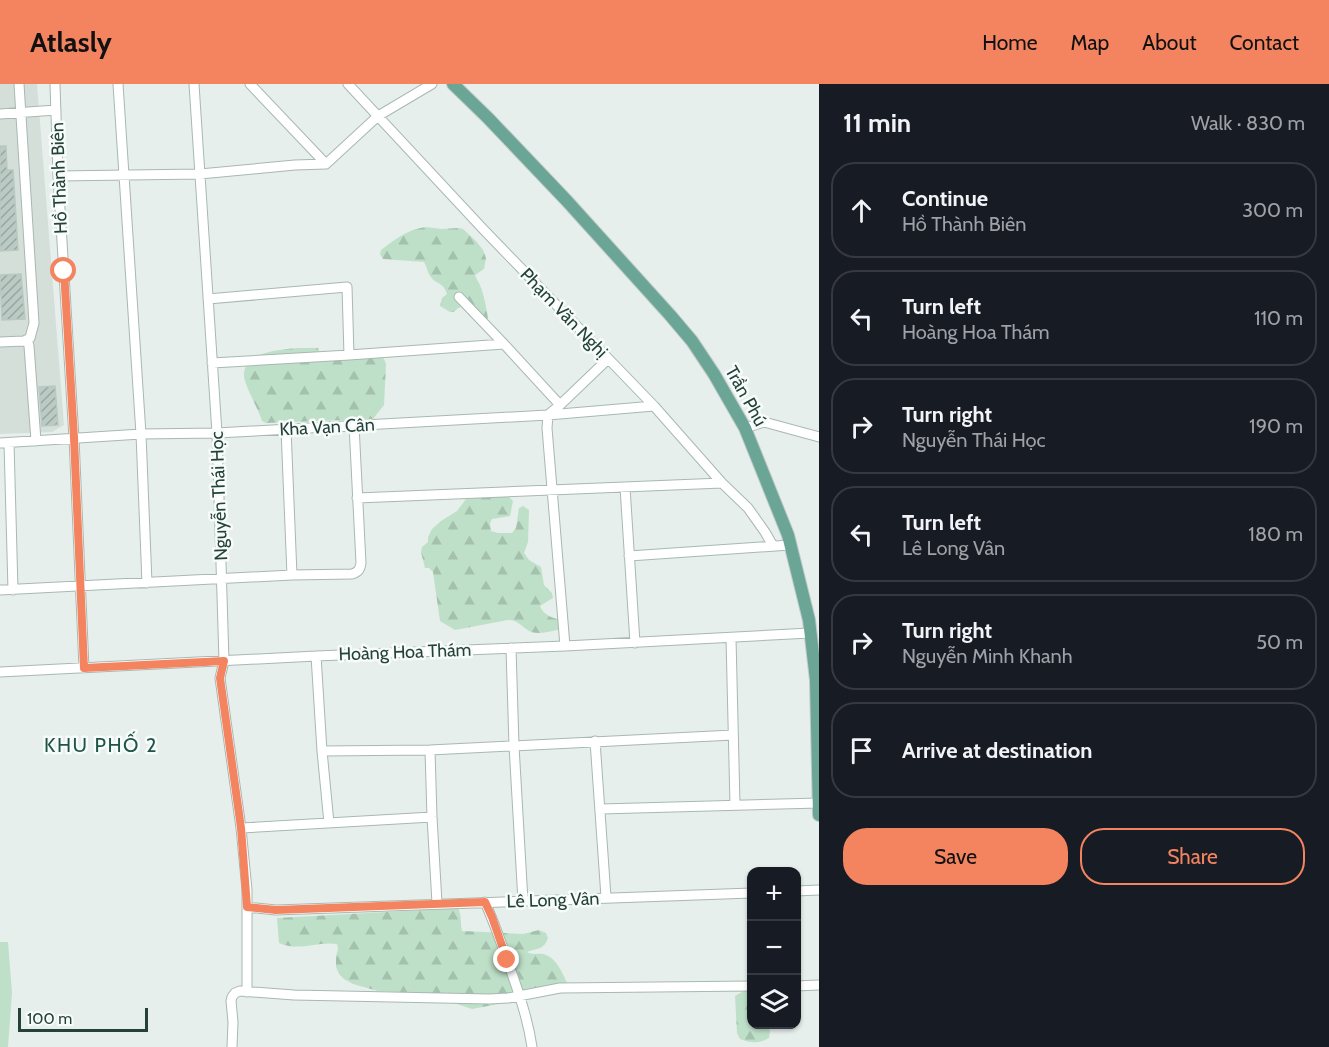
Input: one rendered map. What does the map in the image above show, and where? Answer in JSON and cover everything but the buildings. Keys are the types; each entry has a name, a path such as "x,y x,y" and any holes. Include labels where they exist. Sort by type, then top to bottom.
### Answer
{"main road":[{"name":"Trần Phú","path":"453,84 638,277 697,349 745,428 777,506 790,545 805,605 816,680 819,815"}],"street":[{"path":"0,342 24,341 30,338 34,323 20,84"},
{"name":"Hồ Thành Biên","path":"55,84 84,668"},
{"path":"118,84 141,435 147,582"},
{"name":"Nguyễn Thái Học","path":"194,84 217,433 224,661 220,678 241,828 247,907 247,992"},
{"path":"250,84 326,164"},
{"name":"Phạm Văn Nghị","path":"348,84 483,229 654,406 722,483 741,500 753,514 773,546"},
{"path":"58,176 200,174 303,164 326,164 378,116 432,84"},
{"path":"0,114 57,110"},
{"path":"208,299 347,287 349,356"},
{"path":"459,297 560,405"},
{"path":"27,339 36,441"},
{"path":"212,363 349,356 504,344"},
{"path":"565,646 547,428 548,415 608,359"},
{"name":"Kha Vạn Cân","path":"4,443 548,415 654,406"},
{"path":"745,428 764,422 819,437"},
{"path":"0,590 292,574 352,574 360,569 361,564 354,425"},
{"path":"286,429 292,574"},
{"path":"4,443 5,516 13,590"},
{"path":"357,498 722,483"},
{"path":"624,487 635,643"},
{"path":"629,556 790,545"},
{"name":"Hoàng Hoa Thám","path":"0,672 810,633"},
{"path":"731,638 735,805"},
{"path":"511,648 523,901"},
{"path":"315,656 329,823"},
{"path":"322,751 430,750 733,735"},
{"path":"595,741 606,897"},
{"path":"430,750 437,903"},
{"path":"601,809 819,803"},
{"path":"241,828 432,817"},
{"path":"801,891 819,890"},
{"name":"Lê Long Vân","path":"247,907 276,910 747,893"},
{"path":"485,902 520,995 532,1047"},
{"path":"232,1047 231,997 240,991 294,995 489,999 508,998 560,987 747,986"},
{"path":"801,986 819,986"}],"shaded area":[{"path":"0,84 37,84 64,425 52,432 0,434"}],"green space":[{"path":"426,227 463,229 483,250 486,258 484,269 475,275 480,284 488,318 480,324 461,307 450,312 440,306 442,298 447,294 444,287 430,276 424,262 383,259 380,254 381,250 402,236"},
{"path":"297,348 318,348 323,361 378,356 384,359 386,364 384,405 373,419 266,423 262,421 245,382 245,368 255,357"},
{"path":"509,497 513,501 510,516 492,519 491,531 512,533 516,528 519,508 523,506 529,510 528,542 524,553 529,560 541,567 544,585 552,593 553,598 540,606 547,615 566,622 567,627 537,633 529,631 517,622 508,620 455,630 440,621 433,572 425,568 422,547 428,542 432,529 457,511 466,499"},
{"path":"458,908 462,931 523,934 539,930 546,933 548,938 544,945 527,952 550,957 559,967 567,983 509,1002 472,1009 427,994 378,991 353,984 339,974 336,967 337,944 294,947 279,943 277,918"},
{"path":"0,942 8,942 12,993 8,1047 0,1047"},
{"path":"747,991 747,1029 769,1029 769,1038 758,1042 740,1039 737,1033 735,996"}],"district":[{"name":"KHU PHỐ 2","path":"101,745"}],"route":[{"path":"64,271 84,668 224,661 220,678 241,828 247,907 276,910 485,902 507,960"}]}
